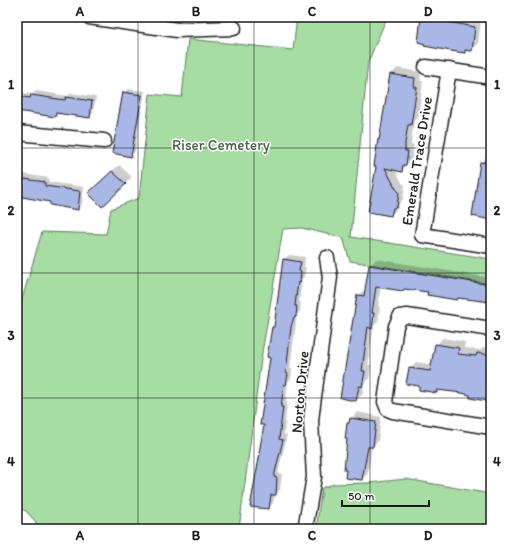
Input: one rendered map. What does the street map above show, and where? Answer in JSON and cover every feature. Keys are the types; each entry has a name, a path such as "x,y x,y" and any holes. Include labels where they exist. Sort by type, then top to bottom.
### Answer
{"street":[{"path":"89,17 177,30 234,28"},
{"path":"426,67 491,77"},
{"name":"Emerald Trace Drive","path":"449,70 422,235 491,246"},
{"path":"17,133 104,141"},
{"name":"Norton Drive","path":"305,529 314,477 311,421 330,277 327,258"},
{"path":"491,329 407,316 400,318 396,326 384,402 388,409 393,411 491,427"}],"green space":[{"name":"Riser Cemetery","path":"295,17 387,17 368,62 351,237 491,259 491,284 350,261 343,238 302,228 283,229 261,359 239,529 35,529 36,522 26,511 17,507 17,316 42,232 106,234 111,209 139,198 150,94 182,97 188,39 293,50 296,26"},
{"path":"448,17 491,17 491,23"},
{"path":"406,479 491,494 491,529 316,529 322,488 334,484 368,483"}],"building":[{"path":"421,17 475,27 472,51 465,50 465,53 451,51 424,46 425,44 418,42"},
{"path":"390,74 415,78 414,87 417,87 411,125 408,125 405,143 405,151 408,151 406,165 403,165 402,172 385,168 399,192 397,207 393,208 391,216 368,212 376,167 374,166 378,139 379,140"},
{"path":"123,92 142,95 131,157 112,153"},
{"path":"31,95 65,100 66,97 92,101 90,118 56,113 55,117 17,111 17,96 30,98"},
{"path":"480,162 491,163 491,220 472,216"},
{"path":"112,171 126,184 102,207 88,193"},
{"path":"18,178 45,182 45,186 80,191 78,210 50,205 50,202 17,196"},
{"path":"283,259 301,262 299,271 301,272 300,283 298,282 295,306 297,306 296,317 294,317 291,327 286,373 288,374 286,385 284,384 281,407 283,407 279,439 283,440 274,477 277,478 276,495 271,495 269,509 250,507 264,425 260,425 270,358 267,357 272,327 274,327"},
{"path":"369,265 491,285 491,302 458,298 457,300 427,295 428,292 404,289 403,291 376,287 372,313 374,313 372,329 368,327 362,371 365,371 362,387 359,386 356,401 340,398 357,295 364,296"},
{"path":"435,344 459,348 458,354 476,356 477,353 491,355 491,402 470,398 470,395 462,393 437,390 437,393 419,390 419,386 406,384 409,368 430,371"},
{"path":"350,418 376,422 373,447 368,447 362,480 345,478 346,470 344,470 347,439 345,439 347,423 349,423"}]}
